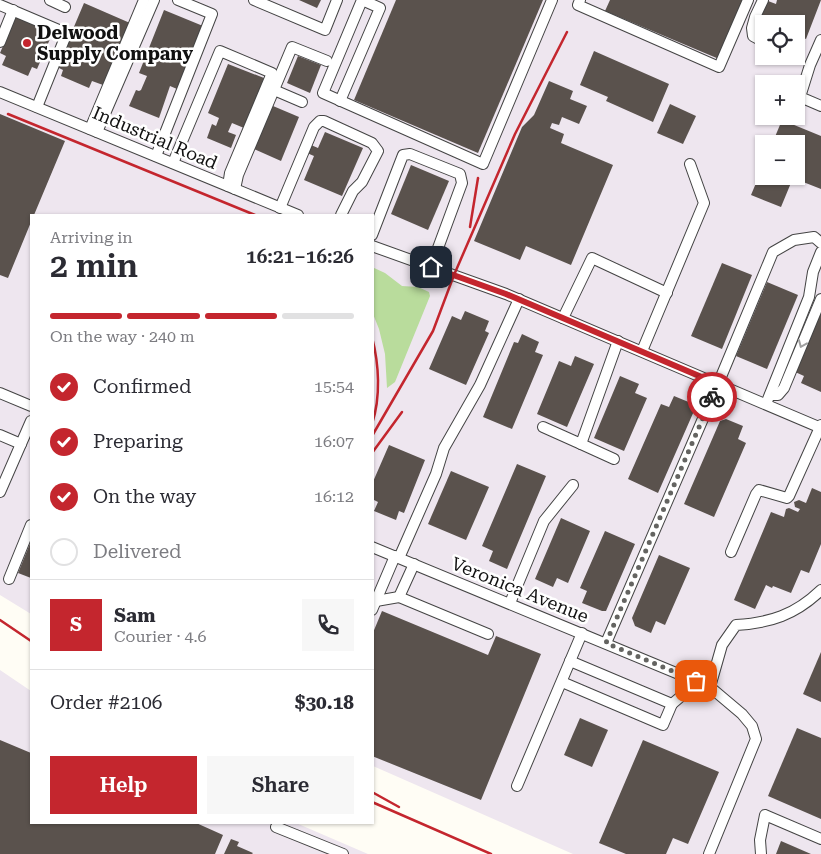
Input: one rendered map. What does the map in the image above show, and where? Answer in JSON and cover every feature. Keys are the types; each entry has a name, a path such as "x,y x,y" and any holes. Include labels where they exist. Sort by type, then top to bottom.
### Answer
{"street":[{"path":"50,0 66,7"},
{"path":"94,130 144,0"},
{"path":"94,130 154,0"},
{"path":"156,156 212,14 178,0"},
{"path":"254,0 324,30 337,0"},
{"path":"340,101 380,8 362,0 323,93 340,101 484,164 552,0"},
{"path":"580,0 578,6 719,67 748,0"},
{"path":"757,15 763,0"},
{"path":"0,5 66,33 37,107"},
{"path":"0,42 13,10"},
{"path":"755,20 752,28 753,36 755,37"},
{"path":"821,40 810,65 800,97 821,106"},
{"path":"232,188 292,47 327,61"},
{"path":"173,163 220,51 272,73 230,173 232,188"},
{"path":"274,90 302,102"},
{"name":"Industrial Road","path":"0,92 295,214"},
{"path":"280,208 314,127 320,121 324,121 372,143 378,151 362,182 352,191 341,214"},
{"path":"374,230 403,155 410,154 460,174 462,183 431,267"},
{"path":"642,352 704,203 690,164"},
{"path":"606,643 773,252 794,240 814,237 821,244"},
{"path":"374,247 520,299 718,384 768,400 821,427 789,496 782,498 759,490 731,552"},
{"path":"768,400 809,297 813,272 821,252"},
{"path":"564,318 592,258 667,293"},
{"path":"374,605 436,474 444,448 480,385 520,299"},
{"path":"768,400 778,395 784,388 821,299"},
{"path":"581,444 618,341"},
{"path":"0,393 30,406"},
{"path":"0,492 30,423"},
{"path":"543,427 614,459"},
{"path":"0,435 21,444"},
{"path":"510,603 544,521 573,485"},
{"path":"9,579 30,527"},
{"name":"Veronica Avenue","path":"374,547 710,687 742,714 752,726 756,739 709,854"},
{"path":"400,597 414,564"},
{"path":"562,682 662,725 672,704 684,694 710,687 722,645 736,626 757,624 780,617 807,604 821,590"},
{"path":"374,605 400,597 488,634"},
{"path":"517,786 582,633"},
{"path":"570,661 672,704"},
{"path":"761,854 760,840 765,815 821,839"},
{"path":"276,828 342,854"}],"shaded area":[{"path":"0,0 821,0 821,854 573,854 374,766 374,214 30,214 30,613 0,595"},
{"path":"0,670 30,690 30,824 298,824 368,854 0,854"}],"green space":[{"path":"374,268 385,273 402,286 418,287 429,292 430,296 395,382 387,388 385,354 374,316"}],"building":[{"path":"299,0 321,0 317,8"},
{"path":"396,0 543,0 478,153 354,100"},
{"path":"610,0 744,0 719,59 605,11"},
{"path":"777,0 821,0 806,39 805,15 762,15 768,1 776,4"},
{"path":"84,3 130,23 103,85 92,81 89,88 61,76 63,70 57,67"},
{"path":"164,10 203,26 177,89 170,86 159,118 129,106 136,90 141,90 147,76 139,73"},
{"name":"Delwood Supply Company","path":"16,16 53,32 37,69 32,67 28,76 2,65 6,56 0,53"},
{"path":"594,51 669,84 653,122 606,101 608,97 580,85"},
{"path":"298,56 321,65 310,93 287,83"},
{"path":"228,64 264,78 244,128 232,123 228,132 236,135 231,148 207,138 212,124 216,126 219,118 208,113"},
{"path":"549,81 573,91 570,99 587,106 579,124 562,117 559,125 552,123 550,128 564,134 561,143 613,165 571,265 526,246 520,260 474,241 522,127 534,115"},
{"path":"670,104 696,116 683,144 657,133"},
{"path":"273,106 299,117 281,161 254,149"},
{"path":"0,114 65,141 34,214 30,214 30,224 8,278 0,275"},
{"path":"780,125 794,125 821,136 821,189 805,183 805,135 776,135"},
{"path":"325,132 363,148 342,196 304,180 314,156 307,153 311,145 318,148"},
{"path":"411,165 449,181 428,230 391,214"},
{"path":"755,185 790,185 781,207 751,195"},
{"path":"722,263 752,275 722,349 691,336"},
{"path":"767,282 798,295 767,369 736,356"},
{"path":"821,306 821,392 801,383 804,376 793,371"},
{"path":"465,311 489,321 485,331 489,333 466,385 429,369 452,316 461,320"},
{"path":"522,334 539,342 535,352 543,355 512,429 483,417 514,342 518,343"},
{"path":"575,356 594,364 567,427 537,414 559,361 571,366"},
{"path":"620,376 639,384 635,393 647,398 624,451 594,438"},
{"path":"674,396 691,403 694,411 658,493 628,479 661,404 669,407"},
{"path":"726,419 743,426 738,439 746,443 714,517 684,504 720,421"},
{"path":"389,445 425,460 404,513 399,511 396,520 374,511 378,502 374,500 374,479"},
{"path":"517,464 546,476 507,569 489,561 493,551 482,546"},
{"path":"451,471 489,487 466,540 428,524"},
{"path":"812,488 821,492 821,544 809,573 801,570 791,593 766,585 755,609 734,600 771,512 784,517 786,509 789,508 798,512 800,509 795,507 794,502 799,500 806,503"},
{"path":"561,518 590,531 568,583 557,578 553,587 535,579"},
{"path":"605,531 635,544 606,611 602,611 582,603 587,591 580,588"},
{"path":"30,543 30,578 18,573"},
{"path":"659,555 690,568 665,625 656,621 651,633 635,626 632,618"},
{"path":"382,611 488,655 496,636 541,654 481,800 374,757 374,630"},
{"path":"821,652 821,702 803,694"},
{"path":"580,718 608,730 592,767 564,755"},
{"path":"797,728 821,738 821,819 768,796"},
{"path":"0,740 30,753 30,824 198,824 223,835 215,854 0,854"},
{"path":"643,740 719,772 688,844 673,838 666,854 626,854 599,843"},
{"path":"231,839 239,842 237,846 253,853 224,854"},
{"path":"781,841 811,854 776,854"}],"railway":[{"path":"374,433 433,331 454,275 515,134 567,32"},
{"path":"8,114 253,214"},
{"path":"470,227 478,178"},
{"path":"374,348 378,380 374,417"},
{"path":"374,450 402,412"},
{"path":"0,620 30,640"},
{"path":"374,793 399,807"},
{"path":"374,803 491,854"}],"way so far":[{"path":"696,681 606,643 712,397"}],"place":[{"name":"Delwood Supply Company","path":"27,43"}],"route":[{"path":"431,267 506,294 718,384 712,397"}]}
